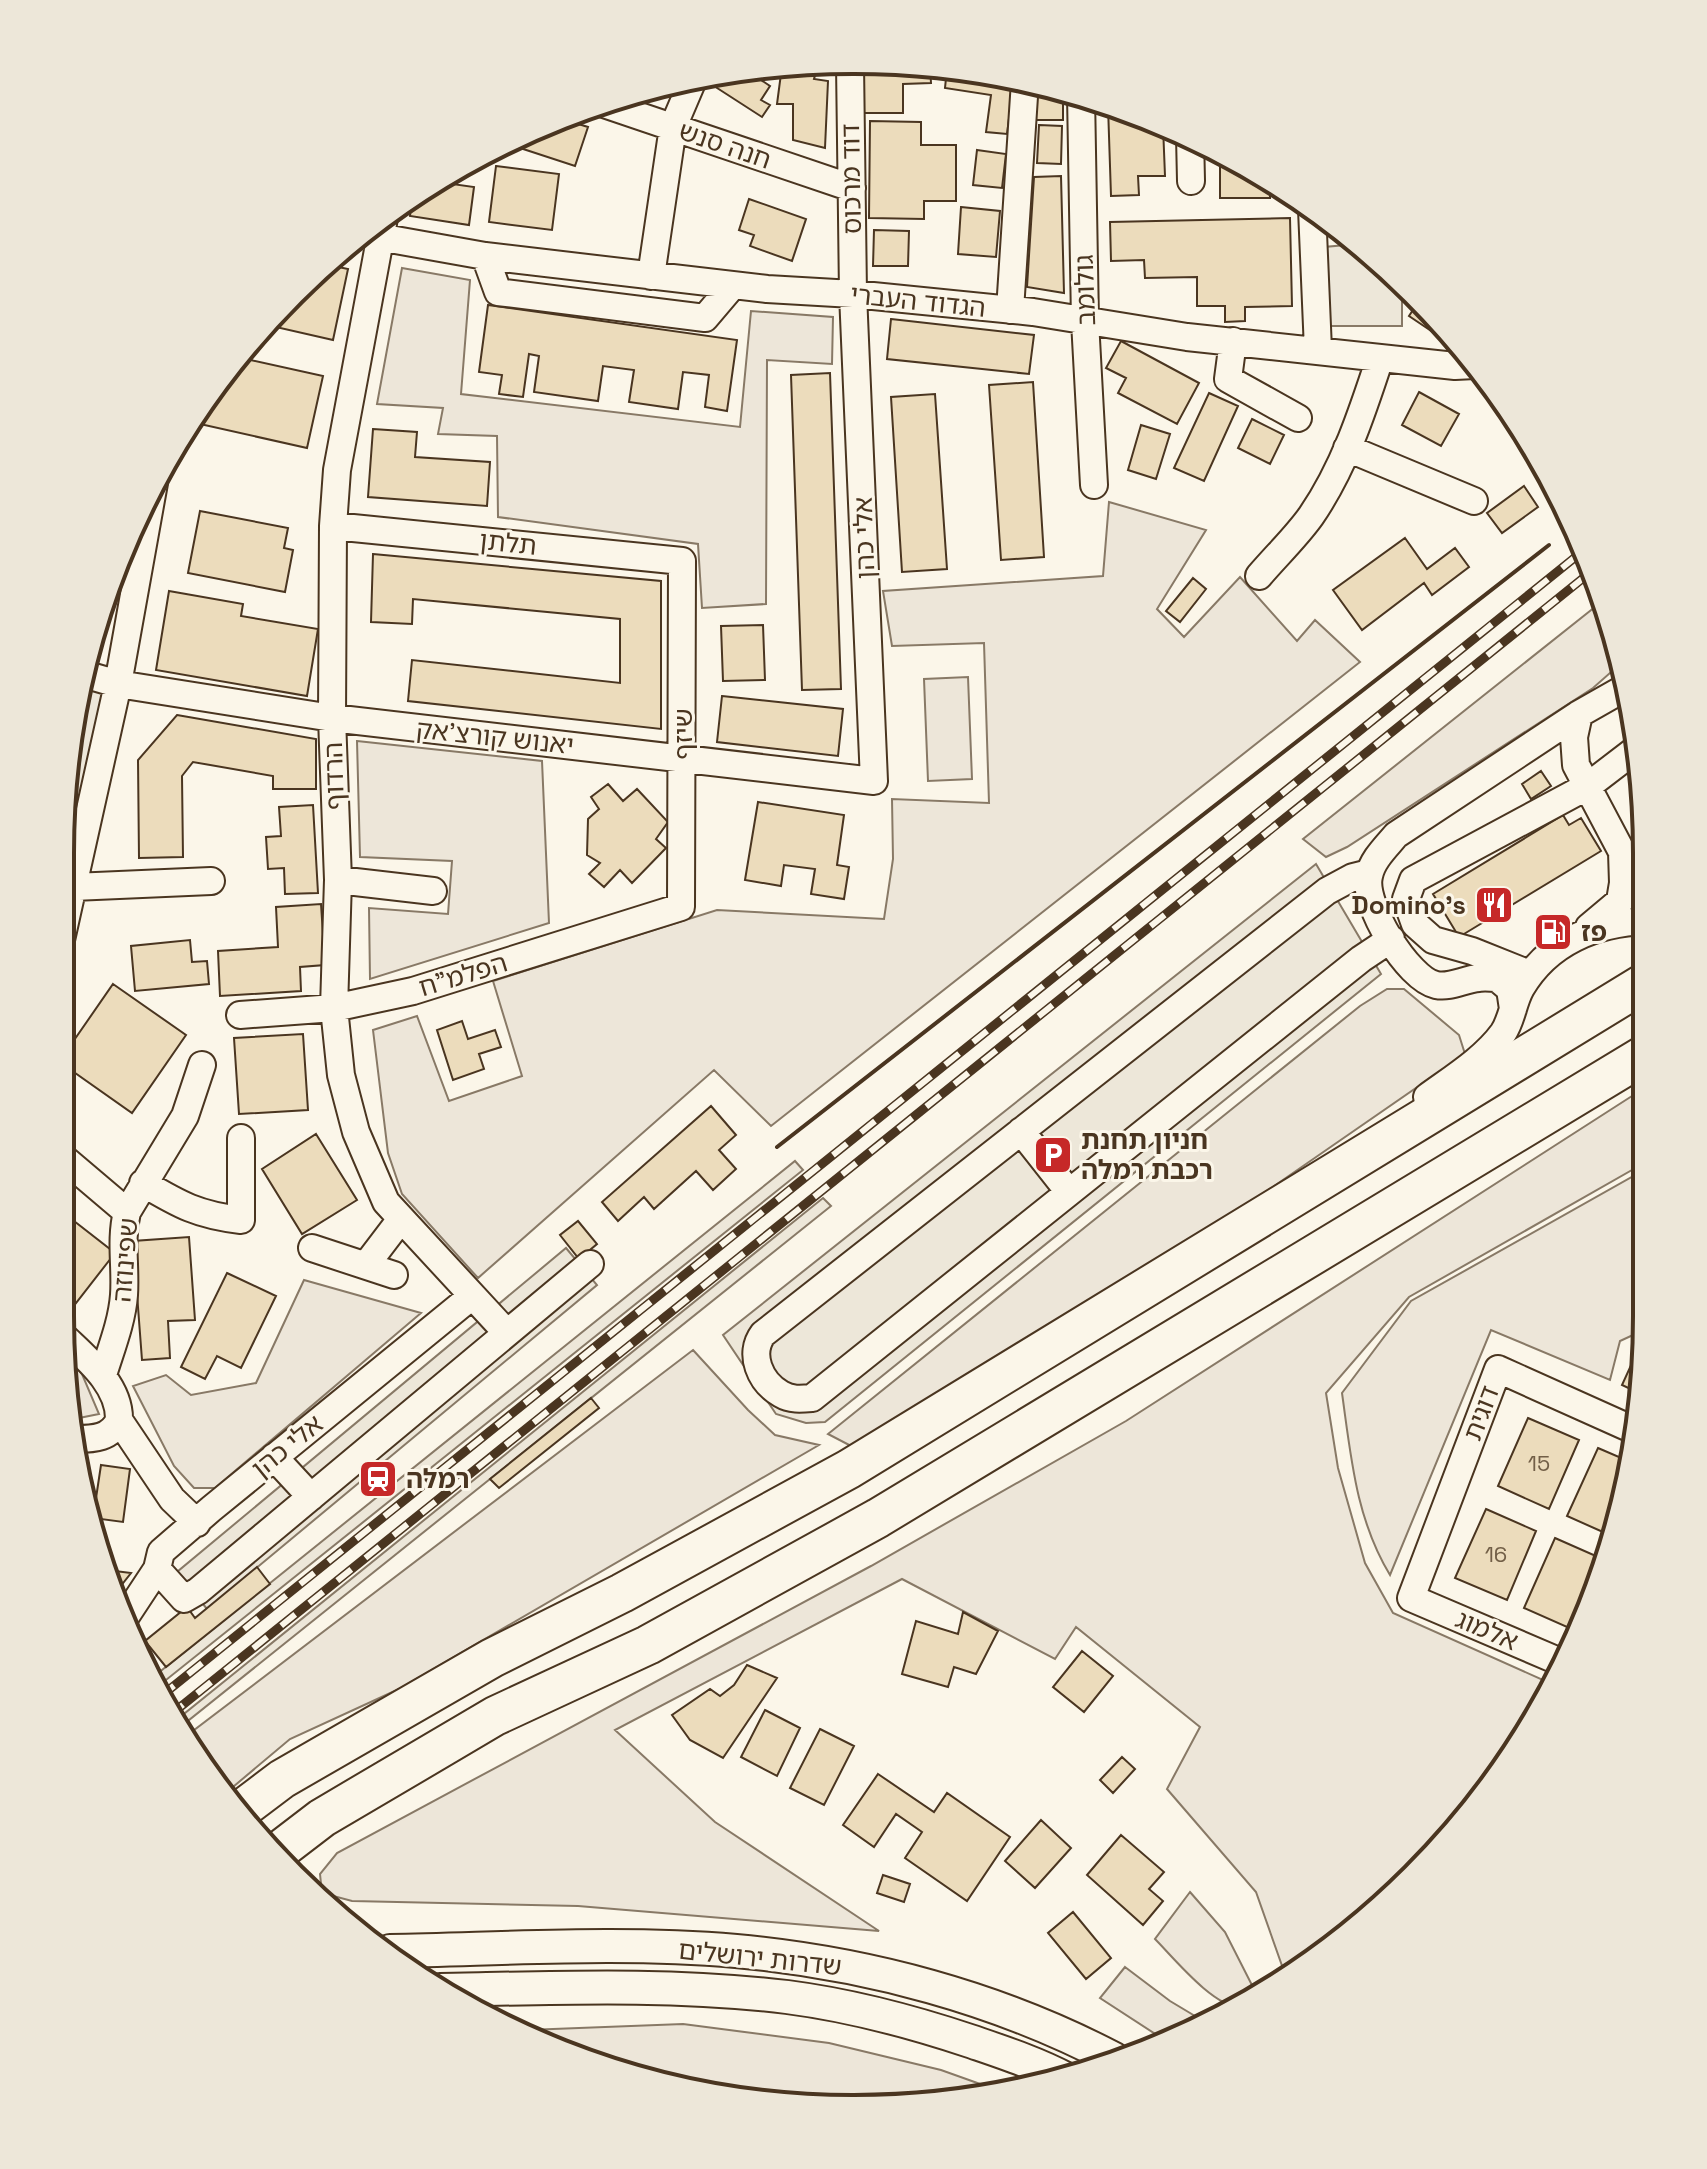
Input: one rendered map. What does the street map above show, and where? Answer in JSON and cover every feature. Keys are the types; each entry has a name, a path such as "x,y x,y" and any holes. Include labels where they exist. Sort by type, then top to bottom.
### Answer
{"highway":[{"path":"247,1805 273,1786 492,1658 622,1593 849,1469 1633,990"},
{"path":"284,1847 322,1818 495,1716 648,1645 878,1518 1633,1062"},
{"path":"291,1855 322,1818"}],"main road":[{"name":"שדרות ירושלים","path":"402,1951 639,1947 734,1951 796,1958 872,1971 940,1989 1078,2040 1104,2054"},
{"name":"שדרות ירושלים","path":"462,1990 638,1987 790,1997 863,2010 928,2027 1045,2070"}],"street":[{"name":"דוד מרכוס","path":"850,74 853,294"},
{"path":"651,276 673,127 688,92"},
{"path":"1010,310 1024,93"},
{"name":"גולומב","path":"1081,108 1085,321 1094,485"},
{"name":"חנה סנש","path":"621,110 852,188"},
{"path":"1190,150 1191,181"},
{"path":"1313,224 1318,350"},
{"name":"הגדוד העברי","path":"383,232 485,256 733,285 1010,310 1233,341 1461,366"},
{"name":"הרדוף","path":"373,240 337,470 333,526 332,718 338,880 334,1008 341,1075 356,1132 386,1202 507,1333"},
{"path":"485,256 498,292 705,318 733,285"},
{"name":"אלי כהן","path":"853,294 874,781"},
{"path":"1233,341 1228,379 1298,418"},
{"path":"1259,576 1310,516 1339,467 1380,358"},
{"path":"1347,448 1474,501"},
{"path":"74,882 118,684 146,526"},
{"name":"תלתן","path":"333,526 682,561"},
{"name":"שיזף","path":"681,907 682,561"},
{"name":"יאנוש קורצ'אק","path":"95,677 118,684 332,718 874,781"},
{"path":"1513,1009 1510,989 1497,978 1435,985 1415,973 1374,915 1367,891 1369,873 1396,835 1579,714 1616,693"},
{"path":"1289,1198 1460,1073 1494,1044 1505,1030 1519,991 1530,974 1558,948 1584,932 1620,901 1622,852 1576,765 1573,750 1579,714"},
{"path":"1530,974 1472,951 1433,940 1415,924 1406,899 1413,880 1588,786 1626,757"},
{"path":"1369,873 1353,877 1327,891 763,1334 755,1351 761,1372 769,1385 782,1395 797,1400 812,1398 1361,959 1391,939"},
{"path":"338,880 433,891"},
{"path":"74,887 211,881"},
{"name":"הפלמ\"ח","path":"240,1015 334,1008 413,991 681,907"},
{"path":"1584,932 1633,922"},
{"name":"שפינוזה","path":"103,1375 124,1296 123,1229 127,1212 185,1116 202,1065"},
{"path":"1021,1131 1069,1192"},
{"path":"143,1183 184,1207 211,1217 241,1220 241,1138"},
{"path":"74,1167 127,1212"},
{"path":"366,1265 401,1219"},
{"path":"312,1248 394,1275"},
{"path":"157,1569 184,1599 198,1591 590,1264"},
{"name":"אלי כהן","path":"131,1609 157,1569 161,1552 472,1296"},
{"path":"75,1348 103,1375 118,1406 114,1427 97,1438 84,1439"},
{"name":"דוגית","path":"1411,1598 1498,1369 1625,1426"},
{"path":"114,1427 137,1447 172,1499 197,1523"},
{"path":"274,1457 311,1497"},
{"name":"אלמוג","path":"1411,1598 1553,1659"}],"shaded area":[{"path":"1341,246 1402,299 1402,326 1330,326 1324,247"},
{"path":"402,268 470,280 461,394 740,427 751,311 833,317 832,364 767,360 766,604 702,608 698,544 498,517 497,436 438,434 443,408 377,404"},
{"path":"1109,502 1206,530 1157,609 1184,637 1240,577 1297,641 1315,620 1360,662 771,1126 714,1070 478,1278 402,1194 388,1153 373,1030 417,1016 449,1101 522,1076 493,981 717,910 884,919 893,859 892,799 989,803 984,643 892,646 883,591 1103,576"},
{"path":"1593,608 1611,672 1593,688 1347,847 1326,857 1303,839"},
{"path":"95,677 118,684 79,859 74,858 76,803 81,752"},
{"path":"968,677 972,779 928,781 924,679"},
{"path":"357,741 542,761 549,923 370,979 369,908 448,914 452,861 360,857"},
{"name":"חניון תחנת רכבת רמלה","path":"1316,864 1381,974 825,1422 806,1423 776,1414 723,1335"},
{"path":"1387,989 1404,989 1459,1035 1465,1054 1238,1211 853,1447 828,1434 1360,1006"},
{"path":"1633,1095 1633,1169 1409,1297 1326,1393 1338,1468 1365,1563 1393,1613 1542,1680 1502,1749 1440,1829 1367,1902 1282,1967 1256,1892 1167,1789 1200,1727 1076,1627 1055,1659 902,1579 615,1730 715,1822 879,1931 578,1906 352,1901 334,1896 321,1885 320,1874 337,1853 871,1566 1126,1421"},
{"path":"795,1161 803,1170 165,1681 160,1671"},
{"path":"1633,1176 1632,1335 1620,1341 1610,1380 1491,1330 1390,1575 1362,1510 1342,1393 1411,1301"},
{"path":"823,1198 831,1206 188,1721 184,1714"},
{"path":"566,1248 597,1285 207,1609 177,1572"},
{"path":"304,1280 421,1313 215,1488 194,1488 174,1466 133,1386 166,1375 191,1395 256,1383"},
{"path":"693,1350 775,1435 819,1445 399,1689 290,1739 233,1787 194,1730"},
{"path":"76,1367 82,1374 99,1414 81,1418"},
{"path":"1190,1892 1225,1932 1252,1985 1223,2001 1207,1991 1155,1939"},
{"path":"1125,1967 1195,2016 1156,2034 1100,1998"},
{"path":"683,2024 829,2043 941,2070 980,2084 854,2095 752,2088 652,2068 603,2054 541,2029"}],"building":[{"path":"864,74 931,79 931,83 903,84 903,113 864,113"},
{"path":"815,76 814,79 828,81 825,148 793,140 793,104 777,104 780,78"},
{"path":"761,80 770,86 761,100 770,105 762,117 715,87"},
{"path":"946,80 1013,91 1007,134 986,132 991,95 945,88"},
{"path":"1036,96 1063,103 1063,120 1036,120"},
{"path":"1108,117 1163,138 1165,176 1138,176 1139,195 1111,196"},
{"path":"870,121 921,122 921,145 956,145 956,201 924,201 924,219 869,218"},
{"path":"579,124 588,127 575,166 521,148"},
{"path":"1039,125 1062,126 1061,164 1037,163"},
{"path":"977,150 1006,154 1002,188 973,185"},
{"path":"496,166 559,174 552,230 489,222"},
{"path":"1220,167 1270,195 1270,198 1220,198"},
{"path":"1061,176 1064,293 1027,287 1034,177"},
{"path":"454,184 474,187 469,225 410,216 420,205"},
{"path":"749,199 806,219 792,261 750,246 754,235 739,230"},
{"path":"961,207 1000,211 996,257 958,254"},
{"path":"1290,218 1292,306 1245,307 1245,321 1225,322 1225,306 1197,306 1197,277 1145,278 1144,260 1111,261 1110,222"},
{"path":"874,230 909,231 908,266 873,266"},
{"path":"340,267 348,269 333,340 278,328"},
{"path":"488,305 737,340 727,411 705,407 709,375 683,372 678,409 629,402 634,370 603,366 598,401 534,392 539,356 529,354 523,397 499,394 502,375 479,372"},
{"path":"1413,310 1433,332 1409,316"},
{"path":"891,319 1034,335 1029,374 887,359"},
{"path":"1121,341 1199,383 1177,424 1118,393 1126,378 1106,368"},
{"path":"251,360 323,376 307,448 202,425"},
{"path":"830,373 841,689 802,690 791,375"},
{"path":"1033,382 1044,557 1001,560 989,385"},
{"path":"1419,392 1459,414 1441,446 1402,425"},
{"path":"1209,393 1238,406 1204,481 1174,468"},
{"path":"935,394 947,569 902,572 891,397"},
{"path":"1252,419 1284,435 1270,464 1238,448"},
{"path":"1141,425 1170,434 1156,479 1128,470"},
{"path":"373,429 417,432 415,457 490,462 487,506 368,497"},
{"path":"1524,486 1538,507 1502,533 1487,513"},
{"path":"200,511 288,528 284,548 293,550 285,592 188,573"},
{"path":"1405,538 1427,569 1455,548 1469,567 1432,595 1424,583 1362,630 1333,590"},
{"path":"373,554 661,581 661,729 408,701 412,660 620,683 620,619 413,599 412,624 371,622"},
{"path":"1193,578 1206,589 1180,622 1166,611"},
{"path":"169,591 243,604 241,616 318,629 307,696 156,670"},
{"path":"763,625 765,680 723,681 721,626"},
{"path":"722,696 843,709 838,756 717,742"},
{"path":"177,715 316,739 316,789 273,789 273,776 193,762 182,776 183,857 139,858 138,760"},
{"path":"1541,771 1551,786 1531,799 1522,784"},
{"path":"608,784 623,801 637,789 668,822 656,839 666,848 632,883 620,870 604,887 589,874 600,863 587,855 588,819 599,809 591,797"},
{"path":"758,802 844,815 837,865 849,867 844,899 811,894 815,869 784,865 781,886 745,880"},
{"path":"313,805 318,893 285,894 284,868 268,869 266,837 281,836 279,807"},
{"path":"1563,815 1569,825 1581,818 1601,851 1459,937 1433,894"},
{"path":"321,904 325,965 300,967 301,991 220,996 218,951 278,947 276,907"},
{"path":"190,940 192,962 207,961 209,984 135,991 131,946"},
{"path":"113,984 186,1035 132,1113 74,1072 74,1040"},
{"path":"462,1021 468,1039 495,1030 501,1047 479,1054 484,1069 453,1080 437,1030"},
{"path":"303,1034 308,1110 239,1114 234,1038"},
{"path":"711,1106 736,1135 719,1150 736,1169 713,1190 696,1171 654,1209 644,1197 618,1221 602,1202"},
{"path":"316,1134 357,1200 302,1234 262,1169"},
{"path":"74,1221 115,1253 76,1303 74,1302"},
{"path":"578,1221 597,1244 579,1259 560,1235"},
{"path":"189,1237 195,1320 168,1321 170,1358 142,1360 133,1241"},
{"path":"227,1273 276,1296 241,1368 217,1356 205,1379 181,1367"},
{"path":"1631,1365 1629,1388 1622,1385"},
{"path":"591,1398 599,1408 499,1488 490,1479"},
{"path":"1528,1418 1579,1440 1549,1509 1498,1486"},
{"path":"1598,1448 1620,1457 1602,1531 1567,1516"},
{"path":"101,1465 130,1469 123,1522 102,1519 96,1497"},
{"path":"1486,1509 1536,1531 1507,1600 1455,1578"},
{"path":"1555,1538 1595,1556 1568,1627 1524,1608"},
{"path":"257,1567 270,1584 166,1667 145,1641 187,1607 195,1618"},
{"path":"117,1571 131,1573 122,1584"},
{"path":"963,1612 998,1631 976,1674 954,1667 948,1687 902,1674 916,1621 958,1634"},
{"path":"1082,1651 1113,1676 1084,1712 1053,1687"},
{"path":"747,1665 777,1678 723,1758 690,1740 672,1715 710,1689 720,1696 734,1685"},
{"path":"765,1710 800,1728 777,1776 741,1757"},
{"path":"820,1729 854,1746 824,1805 790,1788"},
{"path":"1122,1757 1135,1769 1113,1793 1100,1780"},
{"path":"878,1774 934,1812 947,1793 1010,1837 967,1901 905,1858 922,1832 896,1814 874,1847 843,1825"},
{"path":"1041,1820 1071,1848 1035,1888 1005,1861"},
{"path":"1121,1835 1164,1872 1149,1889 1163,1901 1143,1925 1087,1875"},
{"path":"883,1875 910,1884 904,1902 877,1893"},
{"path":"1073,1912 1111,1958 1086,1979 1048,1933"}],"railway":[{"path":"170,1689 1575,557"},
{"path":"180,1708 1583,578"}],"wall":[{"path":"777,1147 1549,545"}],"place":[{"name":"Domino's","path":"1494,905"},
{"name":"פז","path":"1553,932"},
{"name":"חניון תחנת רכבת רמלה","path":"1053,1155"},
{"name":"רמלה","path":"378,1479"}]}
